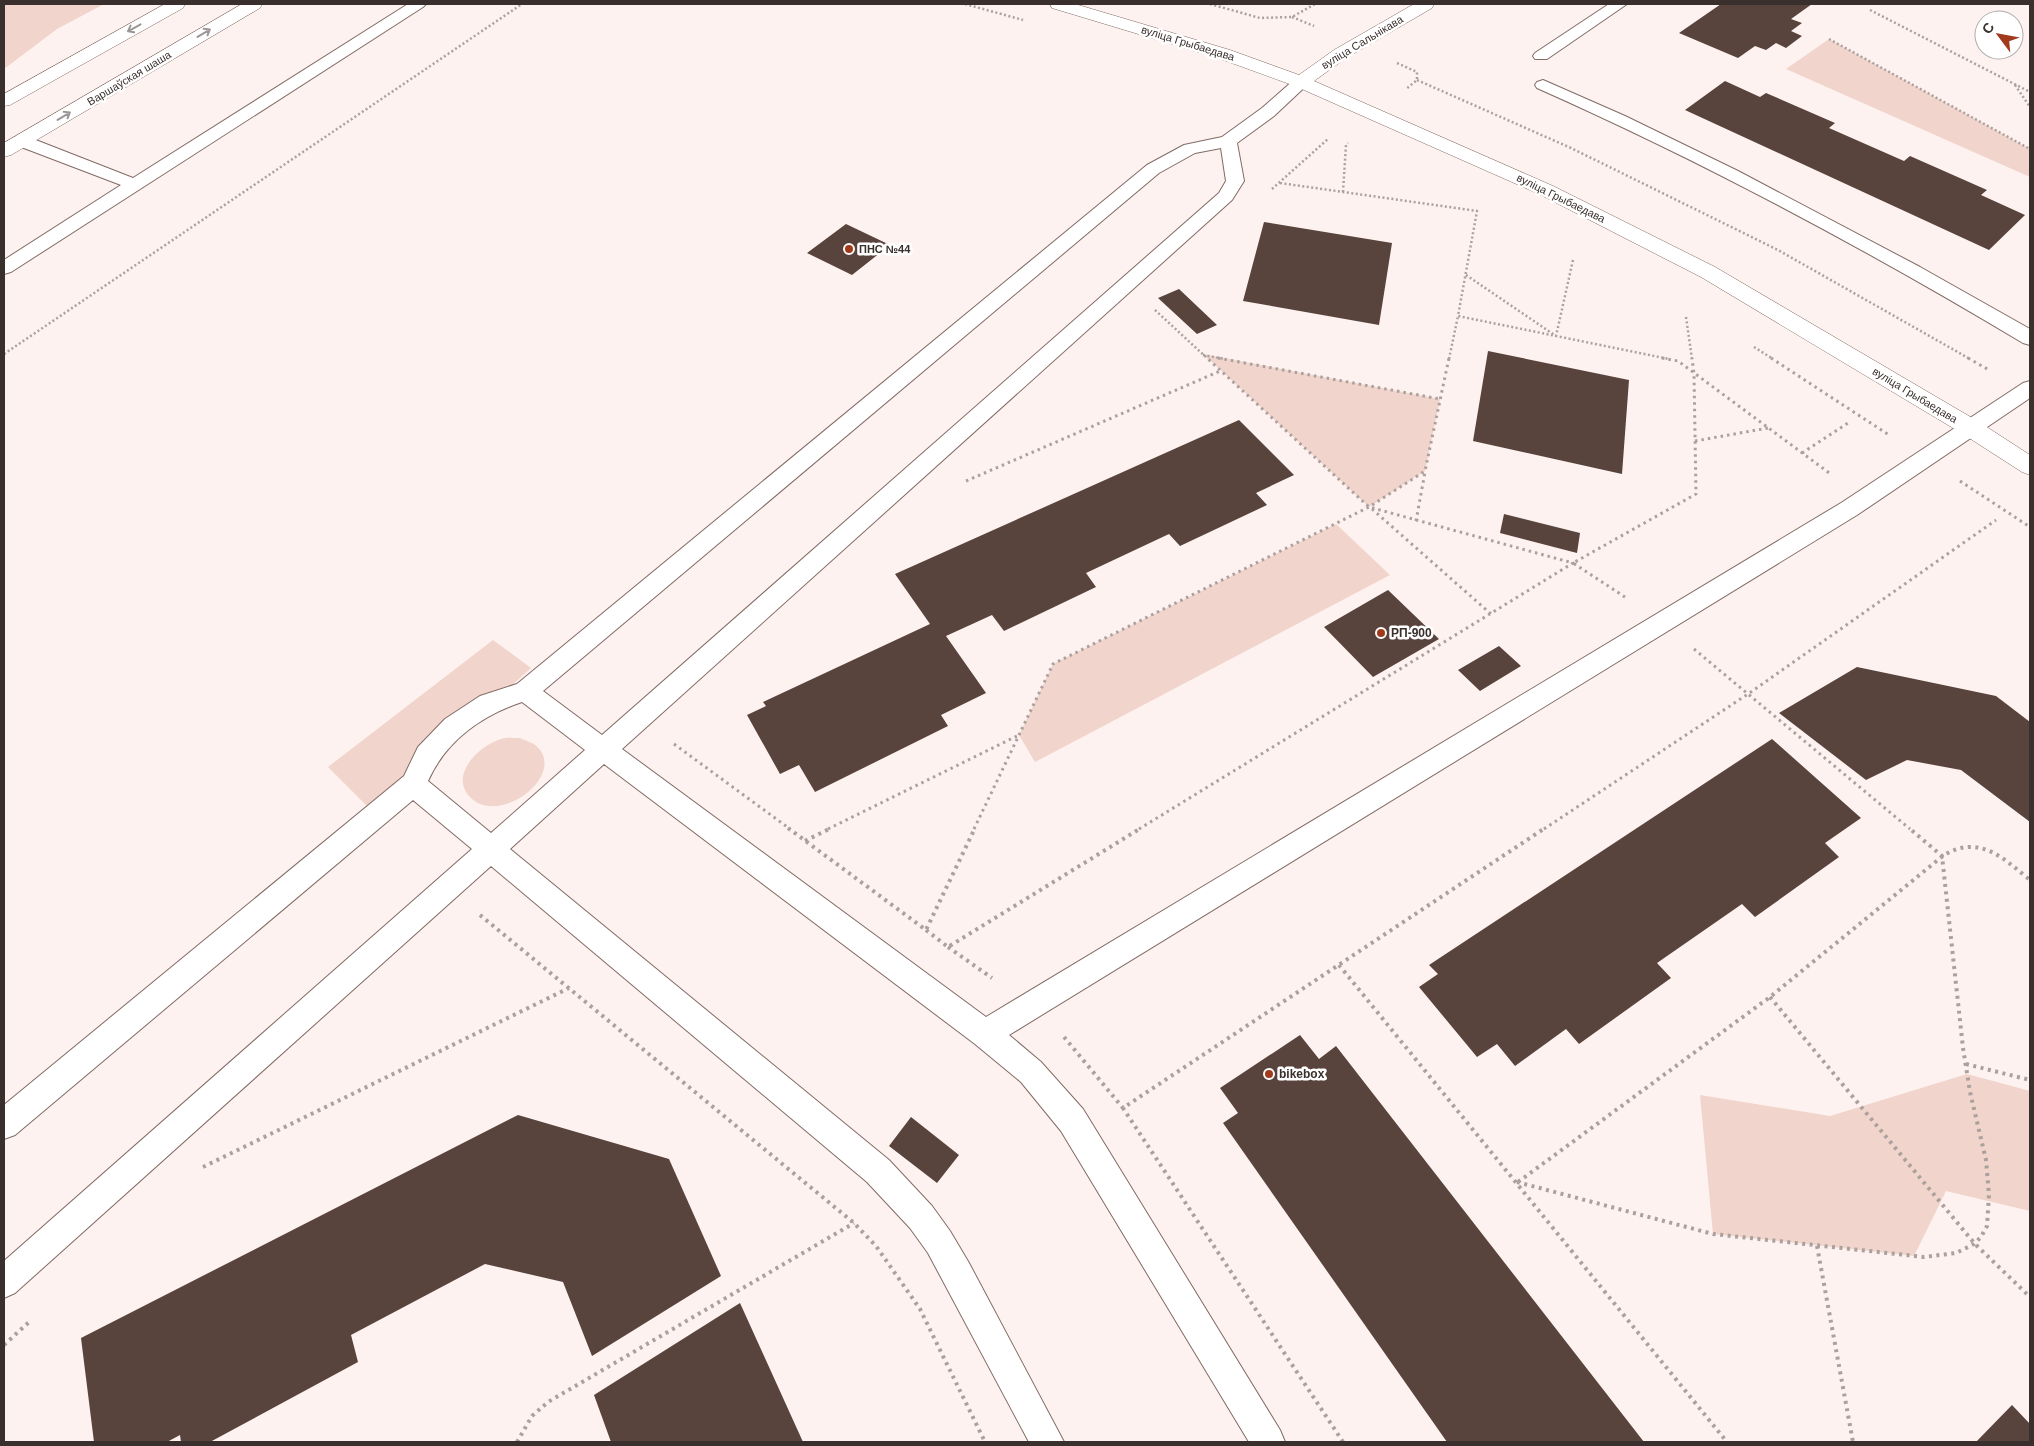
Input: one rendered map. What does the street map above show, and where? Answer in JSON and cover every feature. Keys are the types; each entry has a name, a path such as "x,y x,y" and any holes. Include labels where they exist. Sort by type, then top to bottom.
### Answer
{"main road":[{"path":"4,101 177,4"},
{"name":"Варшаўская шаша","path":"4,151 254,4"},
{"name":"вуліца Грыбаедава","path":"1058,4 1224,54 1301,82 1546,190 1708,272 1972,428 2030,466"},
{"name":"вуліца Сальнікава","path":"1301,82 1340,54 1426,4"}],"lane":[{"path":"4,268 418,4"},
{"path":"1541,56 1619,4"},
{"path":"4,1124 413,784 427,755 454,726 489,703 525,691 1153,169 1190,149 1228,142 1268,112 1301,82"},
{"path":"1543,85 1644,130 1722,168 1947,290 2030,338"},
{"path":"22,140 136,185"},
{"path":"4,1282 1226,196 1235,181 1228,142"},
{"path":"986,1034 1865,499 2028,389"},
{"path":"525,691 986,1034 1031,1072 1072,1120 1268,1442"},
{"path":"413,784 878,1170 921,1217 958,1274 1047,1442"}],"path":[{"path":"4,354 522,4"},
{"path":"965,4 1026,20"},
{"path":"1210,4 1260,18 1292,17 1320,29"},
{"path":"1292,17 1315,4"},
{"path":"1870,10 2030,92"},
{"path":"1829,39 2030,149"},
{"path":"1395,62 1417,72 1417,80"},
{"path":"1405,90 1417,80"},
{"path":"1417,80 1571,148 1778,250 2028,389"},
{"path":"2015,84 2030,107"},
{"path":"1344,192 1346,145"},
{"path":"1279,182 1477,211 1458,316 1416,520"},
{"path":"1556,336 1572,260"},
{"path":"1466,275 1556,336"},
{"path":"1152,308 1369,507 1491,614"},
{"path":"1458,316 1678,361 1865,499"},
{"path":"667,739 948,947 1573,563 1696,494 1694,374 1686,317"},
{"path":"1751,345 2030,527"},
{"path":"1203,354 1440,399"},
{"path":"958,485 1220,371"},
{"path":"1802,453 1848,423"},
{"path":"1695,441 1768,428"},
{"path":"926,930 1053,664 1369,507 1425,471"},
{"path":"1369,507 1573,563 1663,623 1942,856 1967,1074 1989,1175 1989,1205 1986,1228 1975,1244 1957,1253 1934,1258 1713,1234 1518,1182"},
{"path":"1343,1442 1123,1108 1748,694 1996,520"},
{"path":"805,841 1020,735"},
{"path":"1518,1182 1770,996 1942,856 1960,847 1984,849 1998,855 2030,880"},
{"path":"477,913 854,1223 876,1246 920,1308 985,1442"},
{"path":"1338,965 1518,1182 1727,1442"},
{"path":"200,1169 569,988"},
{"path":"1770,996 1975,1244 2030,1297"},
{"path":"1966,1064 2030,1080"},
{"path":"517,1442 532,1416 548,1402 854,1223"},
{"path":"1818,1246 1853,1442"}],"shaded area":[{"path":"4,4 104,4 57,29 4,69"},
{"path":"1829,39 2030,149 2030,177 1786,69"},
{"path":"1203,354 1440,399 1425,471 1369,507"},
{"path":"1336,524 1390,575 1035,762 1019,735 1053,664"},
{"path":"493,640 531,668 509,688 471,701 432,733 400,782 368,807 328,767"},
{"path":"520,738 534,744 543,756 544,768 538,781 528,792 514,801 499,806 484,805 471,798 465,789 463,780 464,772 475,755 483,748 501,739"},
{"path":"1967,1074 2030,1091 2030,1211 1946,1191 1914,1256 1713,1234 1700,1095 1830,1116"}],"building":[{"path":"1721,4 1812,4 1791,19 1802,23 1791,31 1802,36 1786,48 1776,43 1766,50 1755,46 1738,58 1679,33"},
{"path":"1725,81 1760,97 1766,93 1835,123 1829,128 1904,161 1910,156 1987,190 1981,195 2025,215 1989,250 1685,110"},
{"path":"1264,222 1392,243 1379,325 1243,301"},
{"name":"ПНС №44","path":"846,224 890,245 852,275 807,253"},
{"path":"1179,289 1217,325 1197,334 1158,298"},
{"path":"1488,351 1629,380 1622,474 1473,441"},
{"path":"1239,420 1294,475 1256,493 1267,505 1180,546 1169,534 1086,573 1096,587 1004,631 992,615 946,636 986,693 941,715 948,726 815,792 799,765 780,774 747,715 766,706 763,702 930,624 895,574"},
{"path":"1504,514 1580,533 1577,553 1500,533"},
{"name":"РП-900","path":"1388,590 1439,639 1373,677 1324,627"},
{"path":"1499,646 1521,666 1480,691 1458,670"},
{"path":"1857,667 1996,696 2030,722 2030,822 1961,770 1907,760 1866,780 1779,713"},
{"path":"1772,739 1861,818 1825,843 1839,857 1755,917 1742,904 1657,963 1671,978 1579,1044 1566,1029 1515,1066 1497,1044 1477,1057 1419,987 1438,974 1429,965"},
{"path":"1300,1035 1319,1059 1336,1046 1644,1442 1447,1442 1223,1123 1238,1113 1220,1088"},
{"path":"518,1115 669,1159 721,1276 592,1356 563,1282 485,1264 351,1335 358,1362 210,1442 181,1442 180,1435 167,1442 94,1442 81,1338"},
{"path":"911,1117 959,1155 937,1183 889,1146"},
{"path":"740,1303 803,1442 611,1442 594,1395"},
{"path":"2012,1405 2030,1424 2030,1442 1976,1442"}],"place":[{"name":"ПНС №44","path":"849,249"},
{"name":"РП-900","path":"1381,633"},
{"name":"bikebox","path":"1269,1074"}]}
